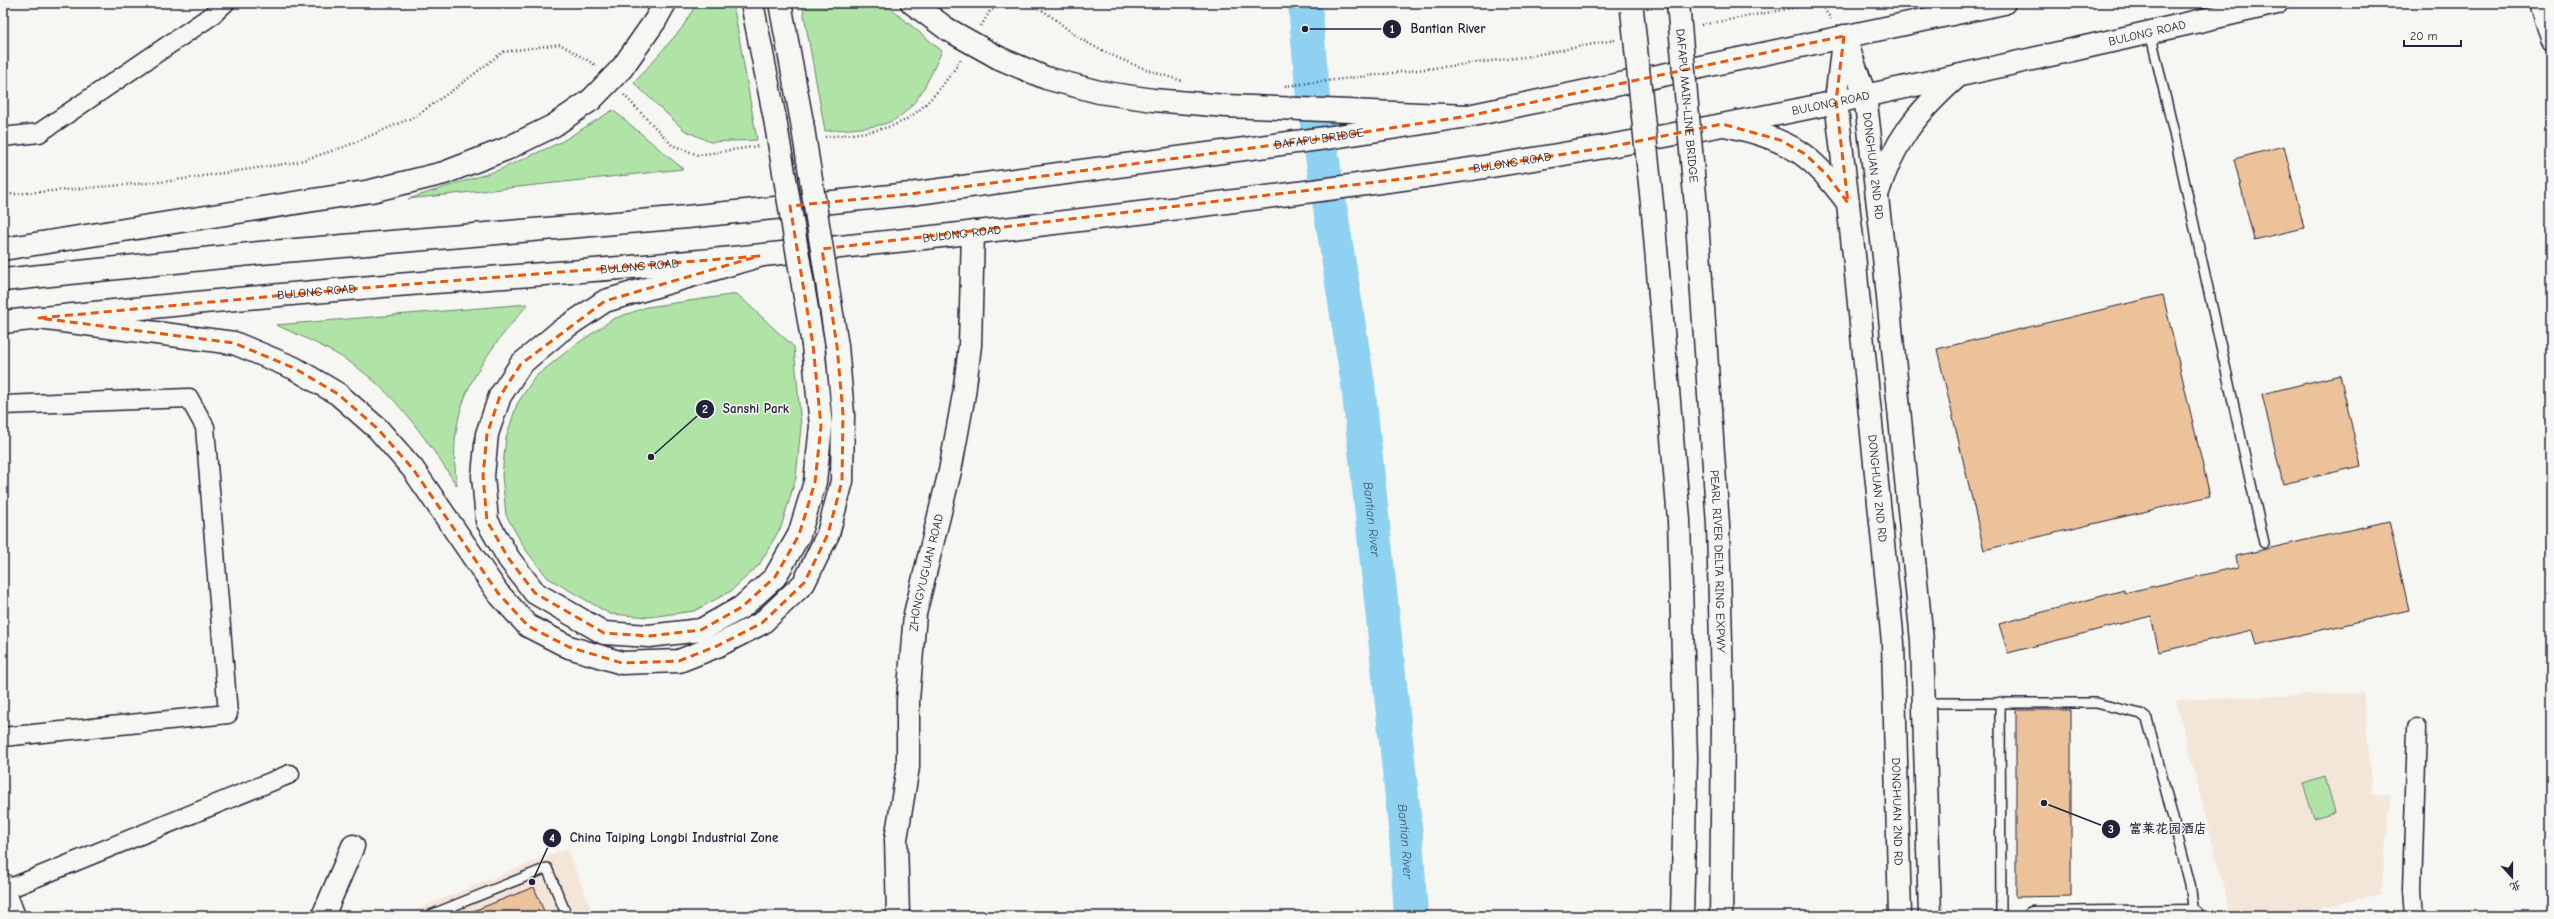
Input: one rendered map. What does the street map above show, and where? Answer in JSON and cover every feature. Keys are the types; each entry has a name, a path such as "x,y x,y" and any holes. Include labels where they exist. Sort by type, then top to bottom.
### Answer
{"main road":[{"path":"3,249 371,191 444,173 506,149 553,126 591,100 622,68 656,21 664,3"},
{"path":"752,3 775,119 813,345 821,426 815,482 799,535 775,577 742,607 700,630 649,636 604,633 535,593 509,559 487,521 483,476 487,434 504,389 521,364 560,332 605,302 759,256"},
{"path":"39,318 234,343 294,368 338,394 378,429 413,468 498,593 528,626 569,646 622,663 679,661 717,646 762,622 804,583 828,534 842,481 843,414 837,346 802,122 780,3"},
{"path":"912,3 947,29 999,58 1046,78 1098,92 1153,100 1226,106 1468,116 1844,36 1893,28 2004,3"},
{"name":"DAFAPU MAIN-LINE BRIDGE","path":"1678,3 1696,207"},
{"name":"BULONG ROAD","path":"3,322 351,288 759,256 973,232 1380,182 1609,147 1959,75 2277,3"},
{"path":"1631,6 1653,213 1679,520 1686,758 1682,916"},
{"name":"DONGHUAN 2ND RD","path":"1844,36 1865,95 1877,194 1922,641 1930,916"},
{"name":"DONGHUAN 2ND RD","path":"1844,36 1836,101 1893,643 1900,916"},
{"path":"1877,194 1886,166 1900,138 1918,114 1959,75"},
{"name":"DAFAPU BRIDGE","path":"3,280 260,253 687,217 910,194 1374,131 1468,116"},
{"path":"1722,124 1780,140 1805,154 1827,175 1848,204"},
{"name":"PEARL RIVER DELTA RING EXPWY","path":"1696,207 1718,525 1723,724 1721,916"},
{"name":"ZHONGYUGUAN ROAD","path":"898,916 896,839 908,767 908,700 915,614 950,471 964,394 970,345 973,232"},
{"path":"305,916 325,912 353,846"}],"street":[{"path":"6,133 39,132 207,9 224,3"},
{"path":"2539,3 2551,42"},
{"path":"3,405 189,398 205,427 228,714 3,737"},
{"path":"2414,916 2412,883 2418,728"},
{"path":"16,916 4,888 290,774"},
{"path":"2032,916 2194,914"}],"lane":[{"path":"2150,32 2174,129 2264,543"},
{"path":"2000,702 2001,916"},
{"path":"1924,703 2096,703 2132,710 2147,719 2190,884 2194,914"},
{"path":"428,916 547,868 566,916"}],"path":[{"path":"1028,3 1038,7 1082,39 1135,66 1185,81"},
{"path":"1696,26 1820,3 1844,36"},
{"path":"1278,87 1524,57 1618,40"}],"highlighted area":[{"path":"1844,36 1836,101 1848,203 1827,175 1805,154 1780,140 1722,124 1609,147 1418,177 822,249 837,346 843,414 842,481 828,534 804,583 762,623 717,646 679,661 622,663 569,647 528,626 498,593 413,469 378,429 338,394 294,368 234,343 39,318 351,289 759,256 605,301 521,364 500,396 487,434 483,476 487,521 509,559 535,593 604,633 649,636 701,630 742,607 775,577 799,535 815,482 821,426 813,345 790,206 910,194 1326,138 1468,116"}],"shaded area":[{"path":"2363,693 2373,795 2391,794 2381,894 2285,916 2231,916 2176,700"},
{"path":"567,848 594,916 400,916"}],"green space":[{"path":"697,3 733,3 757,140 710,142 684,130 634,83 682,28"},
{"path":"802,3 884,3 942,51 927,83 914,103 897,118 887,123 864,128 825,131"},
{"path":"613,110 683,169 408,199 499,170 561,142"},
{"path":"737,294 794,347 801,426 796,478 781,527 759,565 731,591 694,611 649,617 610,614 548,578 525,549 506,515 502,475 506,438 517,404 535,377 571,348 613,319 647,307"},
{"path":"528,304 510,325 481,366 470,386 461,408 456,432 455,457 457,486 431,447 403,410 370,377 331,351 276,325"},
{"path":"2325,777 2335,812 2314,818 2303,784"}],"building":[{"path":"2284,146 2304,228 2254,240 2234,159"},
{"path":"2163,295 2210,496 1984,550 1937,349"},
{"path":"2340,375 2361,466 2283,484 2262,394"},
{"path":"2389,521 2409,610 2256,645 2252,630 2159,652 2151,616 2008,653 1999,624 2124,590 2124,593 2238,567 2236,556"},
{"path":"2016,710 2071,710 2071,896 2016,897"},
{"path":"534,887 546,916 463,916 463,915"}],"waterway":[{"name":"Bantian River","path":"1305,3 1313,99"},
{"name":"Bantian River","path":"1317,124 1358,384 1406,835 1411,916"}],"place":[{"name":"Bantian River","path":"1305,29"},
{"name":"Sanshi Park","path":"651,457"},
{"name":"富莱花园酒店","path":"2044,803"},
{"name":"China Taiping Longbi Industrial Zone","path":"532,882"}]}
